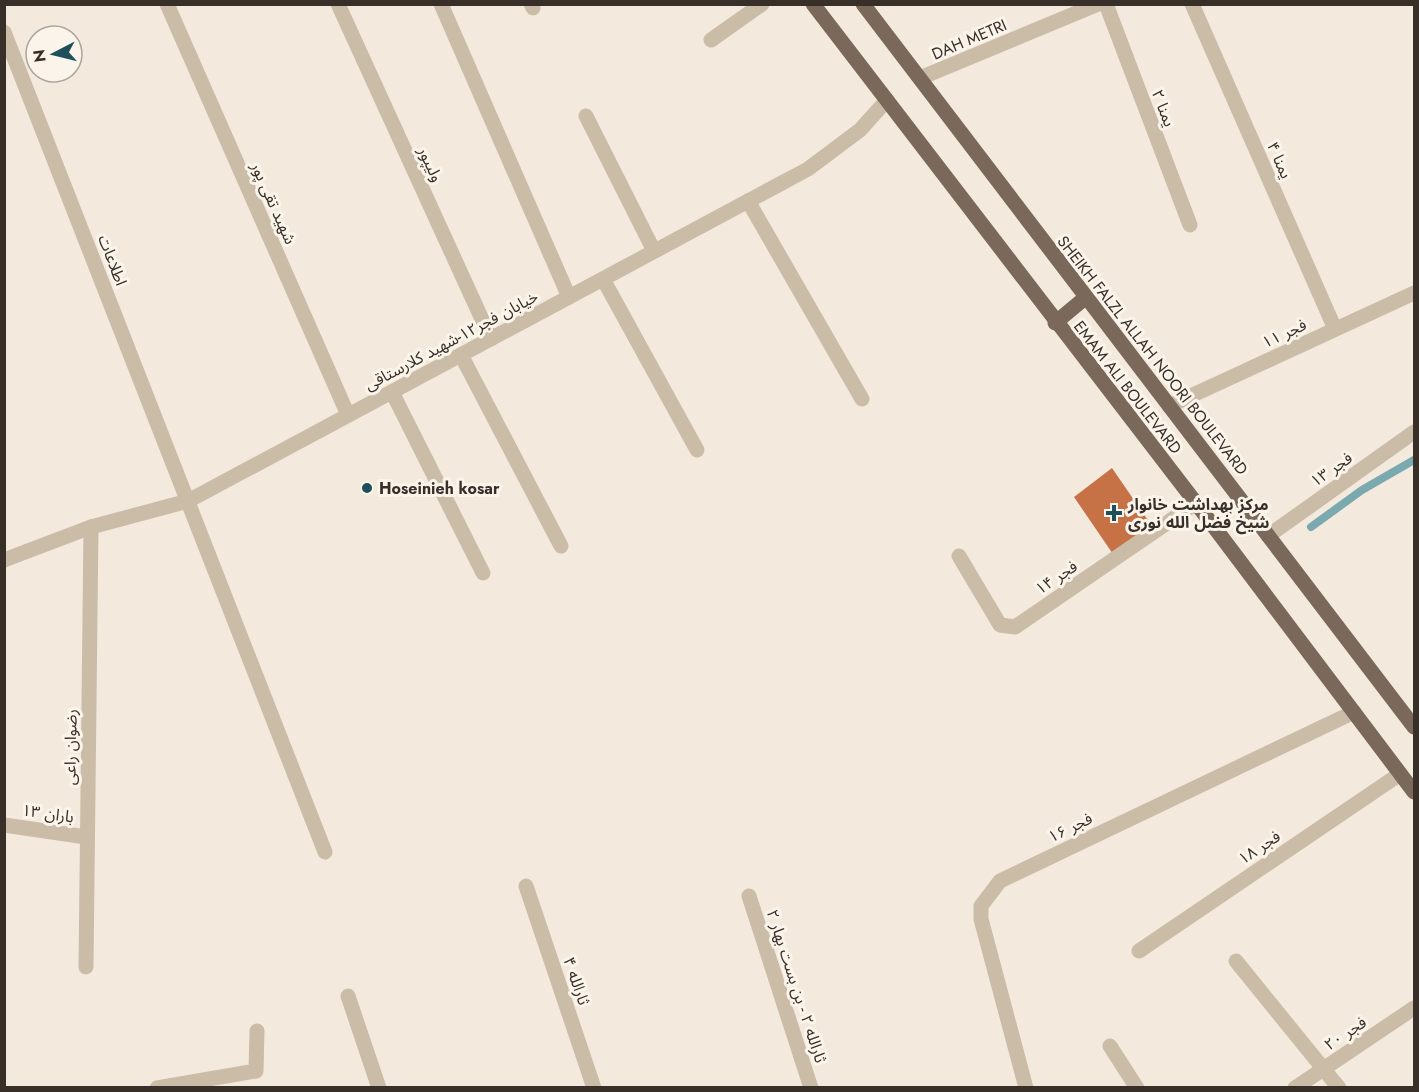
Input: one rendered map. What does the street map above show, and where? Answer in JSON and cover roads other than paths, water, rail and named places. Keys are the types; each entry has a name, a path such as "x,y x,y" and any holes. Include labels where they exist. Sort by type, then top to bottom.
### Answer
{"main road":[{"name":"EMAM ALI BOULEVARD","path":"813,4 1055,323 1196,503 1414,792"},
{"name":"SHEIKH FALZL ALLAH NOORI BOULEVARD","path":"863,5 1414,727"},
{"path":"1055,323 1085,298"}],"street":[{"name":"شهید تقی پور","path":"167,4 348,415"},
{"name":"ولیپور","path":"338,4 491,339"},
{"path":"441,4 569,297"},
{"path":"711,40 762,4"},
{"name":"DAH METRI","path":"920,78 1098,4"},
{"name":"یمنا ۲","path":"1106,4 1190,225"},
{"name":"یمنا ۴","path":"1192,4 1335,329"},
{"name":"اطلاعات","path":"4,32 325,852"},
{"name":"خيابان فجر۱۲-شهيد كلارستاقی","path":"4,560 91,527 188,501 808,169 860,130 887,100"},
{"path":"586,116 654,251"},
{"path":"748,201 862,399"},
{"path":"603,279 697,450"},
{"name":"فجر ۱۱","path":"1169,406 1414,293"},
{"path":"461,355 561,546"},
{"path":"392,392 483,573"},
{"name":"فجر ۱۳","path":"1268,536 1414,432"},
{"name":"فجر ۱۴","path":"959,556 1000,625 1016,627 1196,503"},
{"name":"رضوان راعی","path":"86,967 91,527"},
{"name":"فجر ۱۶","path":"1026,1088 981,919 981,906 1000,881 1353,712"},
{"name":"فجر ۱۸","path":"1139,951 1400,774"},
{"name":"باران ۱۳","path":"4,825 86,837"},
{"name":"ثارالله ۴","path":"526,885 594,1088"},
{"name":"ثارالله ۲ - بن بست بهار ۲","path":"749,896 812,1088"},
{"path":"1236,961 1339,1088"},
{"path":"348,996 379,1088"},
{"name":"فجر ۲۰","path":"1295,1088 1414,1008"},
{"path":"157,1088 256,1071 257,1030"},
{"path":"1110,1046 1137,1088"}],"waterway":[{"path":"1311,527 1362,490 1414,460"}],"place":[{"name":"Hoseinieh kosar","path":"367,488"},
{"name":"مرکز بهداشت خانوار شیخ فضل الله نوری","path":"1114,513"}]}
